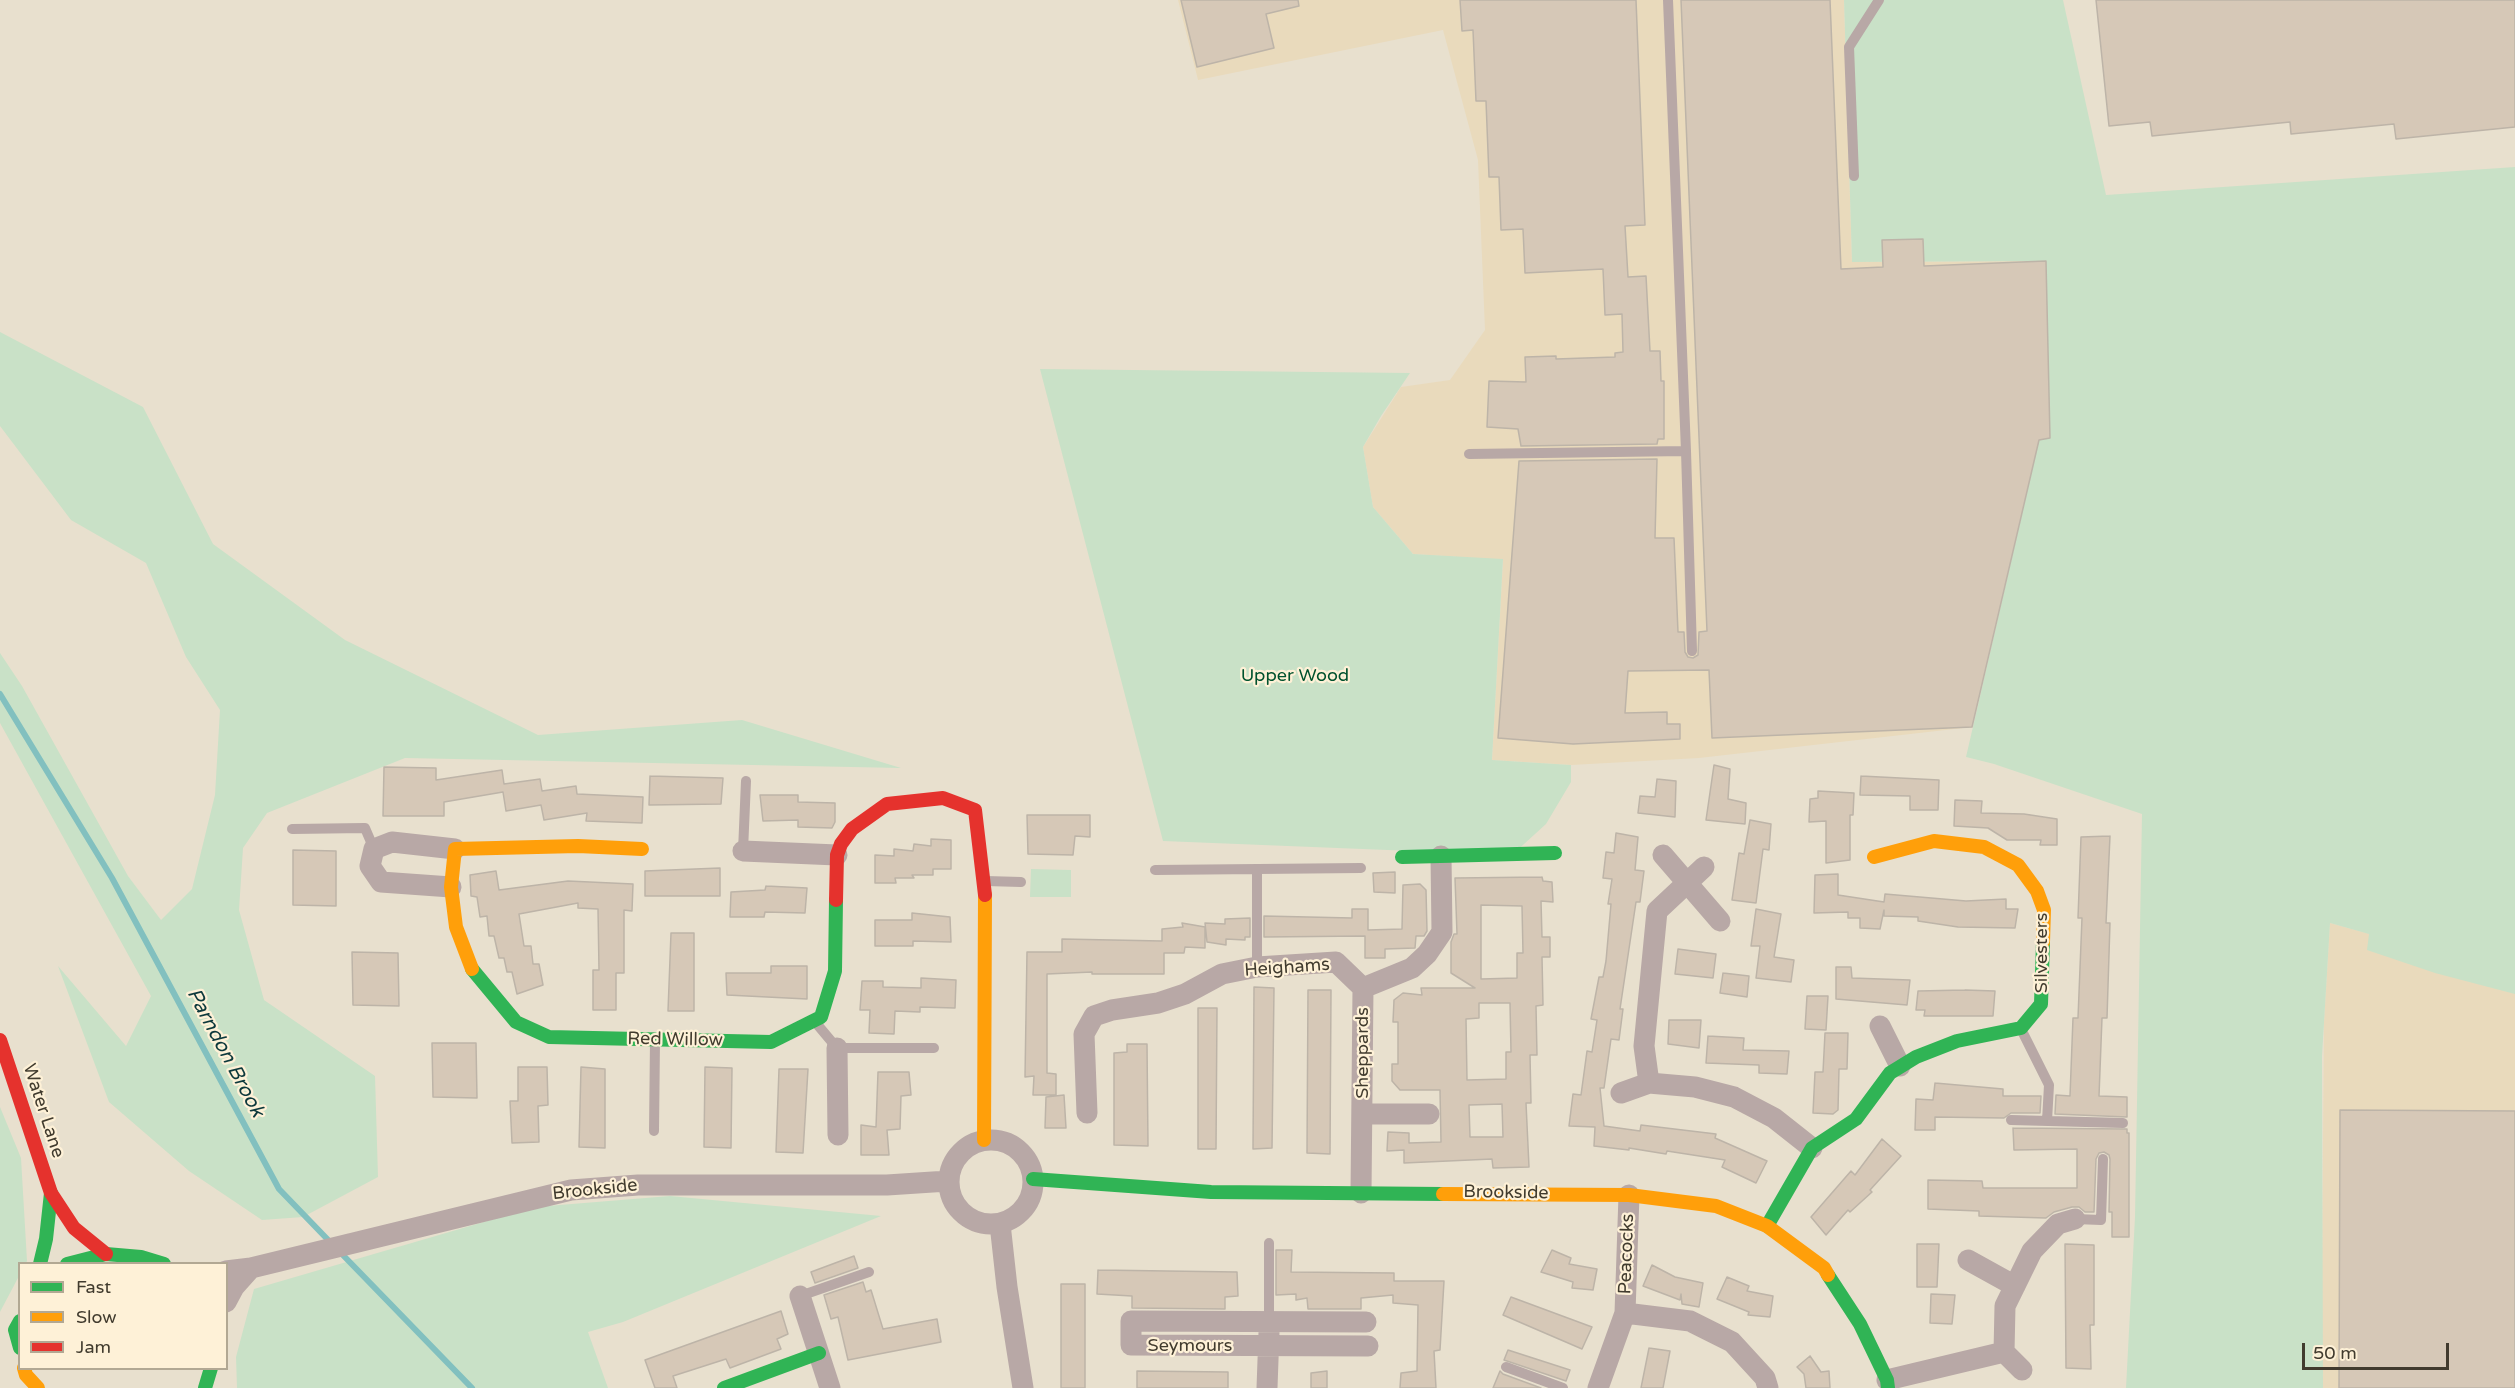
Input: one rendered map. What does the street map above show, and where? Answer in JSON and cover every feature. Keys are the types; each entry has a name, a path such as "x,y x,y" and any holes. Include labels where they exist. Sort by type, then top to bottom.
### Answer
{"street":[{"path":"814,1021 821,1017 835,971 837,855 840,844 852,829 887,804 943,798 975,810 985,881 984,1140"},
{"name":"Silvesters","path":"1874,857 1934,841 1984,847 2018,865 2037,891 2044,910 2041,1005 2021,1028"},
{"path":"451,887 381,882 370,867 374,849 392,842 455,849 578,846 642,849"},
{"name":"Red Willow","path":"455,849 451,887 456,927 469,966 516,1022 549,1037 771,1042 814,1021"},
{"path":"743,851 837,855"},
{"path":"1402,857 1555,853"},
{"path":"1663,855 1720,921"},
{"name":"Sheppards","path":"1361,1193 1363,988 1413,968 1427,954 1442,932 1441,856"},
{"path":"1649,1083 1644,1046 1657,911 1704,867"},
{"name":"Heighams","path":"1087,1113 1084,1034 1094,1016 1112,1010 1158,1003 1185,994 1222,974 1257,967 1336,962 1363,988"},
{"path":"1880,1026 1900,1066"},
{"path":"1767,1226 1812,1148 1856,1119 1890,1073 1916,1057 1957,1041 2021,1028"},
{"name":"Water Lane","path":"0,1040 51,1192 74,1228 106,1254"},
{"path":"837,1048 838,1135"},
{"path":"1621,1093 1649,1083 1695,1087 1734,1097 1774,1118 1812,1148"},
{"name":"Sheppards","path":"1362,1114 1430,1114"},
{"path":"984,1140 1005,1143 1022,1154 1030,1166 1033,1179 1028,1203 1021,1212 1000,1224 975,1222 955,1205 950,1194 948,1181 951,1167 959,1154 970,1145 984,1140"},
{"name":"Brookside","path":"1033,1179 1211,1192 1629,1195 1716,1206 1767,1226 1824,1268 1860,1324 1887,1384"},
{"name":"Brookside","path":"228,1271 250,1268 571,1190 638,1185 887,1185 948,1181"},
{"name":"Water Lane","path":"40,1262 46,1239 51,1192"},
{"name":"Peacocks","path":"1598,1388 1625,1313 1629,1195"},
{"path":"2022,1370 2004,1352 2005,1306 2032,1251 2058,1224 2075,1220"},
{"path":"1000,1224 1007,1287 1023,1388"},
{"path":"71,1262 106,1254 141,1257 160,1262"},
{"path":"1968,1260 2015,1286"},
{"path":"228,1298 250,1268"},
{"path":"800,1296 830,1388"},
{"name":"Peacocks","path":"1625,1313 1690,1320 1732,1342 1765,1378 1768,1388"},
{"name":"Seymours","path":"1366,1322 1131,1321 1131,1345 1368,1346"},
{"path":"1268,1388 1269,1322"},
{"path":"0,1346 18,1333"},
{"path":"1887,1384 2004,1352"},
{"path":"724,1388 819,1353"},
{"path":"25,1370 26,1375 38,1388"},
{"path":"207,1387 211,1370"}],"lane":[{"path":"1668,0 1692,651"},
{"path":"1854,176 1849,46 1879,0"},
{"path":"1469,454 1686,451"},
{"path":"743,851 746,781"},
{"path":"292,829 365,828 374,849"},
{"path":"1155,870 1361,868"},
{"path":"1257,869 1257,967"},
{"path":"985,881 1021,882"},
{"path":"814,1021 837,1048 934,1048"},
{"path":"2021,1028 2049,1086 2047,1121"},
{"path":"654,1131 655,1040"},
{"path":"2011,1120 2123,1123"},
{"path":"2075,1220 2101,1220 2103,1159"},
{"path":"1269,1243 1269,1322"},
{"path":"800,1296 869,1272"},
{"path":"1506,1367 1563,1388"}],"shaded area":[{"path":"1178,0 1844,0 1852,262 2046,261 2039,440 1972,727 1699,758 1571,765 1492,760 1503,560 1413,554 1373,507 1363,447 1401,387 1450,380 1485,330 1478,160 1443,30 1198,80"},
{"path":"2330,923 2515,974 2515,1388 2321,1388 2324,1022"}],"green space":[{"path":"1844,0 2063,0 2106,195 2515,167 2515,994 2435,973 2367,950 2369,934 2330,923 2322,1056 2323,1388 2126,1388 2135,1217 2142,814 1994,764 1966,757 2039,440 2046,261 1852,262"},
{"path":"0,332 143,407 213,544 345,640 538,735 742,720 901,768 405,758 267,813 243,848 239,910 264,1000 375,1076 378,1177 303,1217 262,1220 189,1171 109,1102 58,966 126,1046 151,996 0,723 0,653 22,686 128,876 161,920 192,889 215,795 220,710 186,657 146,563 71,520 0,426"},
{"name":"Upper Wood","path":"1040,369 1410,373 1363,447 1373,507 1413,554 1503,559 1492,760 1571,765 1571,782 1546,824 1512,855 1163,841"},
{"path":"1031,869 1071,870 1071,897 1030,897"},
{"path":"0,1107 21,1158 27,1261 18,1262 18,1278 0,1312"},
{"path":"670,1196 881,1216 623,1322 588,1332 608,1388 237,1388 236,1357 254,1289 535,1207"}],"building":[{"path":"1181,0 1298,0 1299,6 1266,14 1274,48 1197,67"},
{"path":"1460,0 1636,0 1645,225 1625,226 1628,277 1646,276 1650,351 1660,351 1661,381 1664,381 1664,439 1658,439 1657,444 1521,446 1518,429 1487,427 1489,381 1526,382 1525,357 1556,356 1556,359 1615,357 1615,353 1623,352 1622,314 1605,315 1603,269 1525,273 1523,229 1501,230 1499,177 1489,177 1486,101 1476,101 1473,30 1462,31"},
{"path":"1681,0 1830,0 1841,269 1883,267 1882,240 1923,239 1924,266 2046,261 2050,438 2039,440 1972,727 1712,738 1709,670 1628,671 1625,713 1667,712 1667,724 1680,724 1680,739 1573,744 1498,738 1519,461 1657,459 1655,538 1674,538 1678,632 1684,632 1685,652 1688,657 1693,658 1698,655 1699,632 1707,631"},
{"path":"2096,0 2515,0 2515,127 2396,139 2394,124 2291,134 2290,122 2152,136 2150,122 2109,126"},
{"path":"1714,765 1730,769 1728,799 1746,803 1745,824 1706,820"},
{"path":"384,767 436,768 436,780 502,770 504,784 540,779 542,791 576,786 577,794 643,797 642,823 586,821 587,813 544,820 541,805 506,811 503,792 444,802 444,816 383,816"},
{"path":"650,776 723,778 721,804 649,805"},
{"path":"1861,776 1939,780 1938,810 1910,810 1910,796 1860,795"},
{"path":"1657,779 1676,781 1675,817 1638,813 1640,796 1655,797"},
{"path":"1818,791 1854,793 1853,815 1850,815 1850,860 1826,863 1826,821 1809,822 1810,799 1818,798"},
{"path":"760,795 798,795 798,802 835,803 835,822 832,828 798,827 798,820 763,821"},
{"path":"1955,800 1982,801 1981,813 2024,814 2057,819 2057,845 2040,845 2041,840 2007,840 1988,828 1954,826"},
{"path":"1027,815 1090,815 1090,837 1075,836 1073,855 1028,854"},
{"path":"1750,820 1771,824 1769,850 1763,849 1756,903 1732,900 1739,853 1744,854"},
{"path":"1616,833 1638,837 1635,870 1644,871 1640,902 1636,902 1620,1009 1623,1009 1619,1040 1611,1039 1604,1088 1600,1088 1604,1126 1640,1131 1641,1125 1716,1134 1715,1138 1767,1161 1756,1183 1722,1167 1725,1160 1667,1151 1666,1154 1629,1148 1629,1150 1594,1146 1595,1127 1569,1126 1573,1094 1581,1095 1587,1051 1592,1052 1597,1020 1591,1019 1599,977 1603,977 1606,961 1611,904 1608,904 1612,879 1603,878 1606,852 1614,853"},
{"path":"2110,836 2106,923 2110,923 2107,1018 2102,1018 2099,1096 2127,1097 2127,1117 2055,1114 2056,1095 2070,1096 2073,1018 2078,1018 2082,918 2078,918 2081,837"},
{"path":"931,839 951,840 951,869 933,869 933,875 895,878 896,883 875,883 875,855 894,856 894,849 913,851 914,844 931,846"},
{"path":"293,850 336,851 336,906 293,905"},
{"path":"720,868 720,896 645,896 645,871"},
{"path":"496,871 499,890 568,881 633,884 632,911 624,910 624,973 616,973 616,1010 593,1010 593,970 599,970 598,909 578,908 578,903 519,914 524,946 531,946 533,964 539,964 543,985 517,994 512,972 507,972 504,958 499,958 494,936 489,936 487,916 480,917 477,897 471,896 470,875"},
{"path":"1395,872 1395,893 1374,892 1373,873"},
{"path":"1838,874 1838,895 1884,902 1885,894 1966,901 2006,899 2006,909 2018,909 2015,928 1958,927 1918,921 1918,917 1884,916 1884,910 1880,929 1860,928 1860,918 1848,918 1848,912 1814,913 1815,875"},
{"path":"1542,877 1543,881 1552,882 1553,902 1541,901 1542,937 1550,937 1550,957 1542,957 1543,1005 1536,1006 1537,1055 1530,1055 1531,1103 1526,1103 1529,1167 1493,1168 1492,1159 1404,1163 1404,1150 1387,1151 1388,1132 1409,1133 1409,1143 1441,1142 1440,1090 1400,1090 1392,1081 1392,1064 1398,1064 1398,1022 1393,1022 1394,1000 1403,993 1422,995 1421,988 1475,988 1451,973 1451,942 1454,934 1457,934 1455,878","holes":["1481,905 1522,906 1523,953 1517,953 1517,978 1481,979","1479,1003 1510,1003 1511,1052 1506,1052 1506,1079 1467,1080 1466,1019 1479,1018","1502,1104 1503,1137 1470,1137 1469,1105"]},
{"path":"1420,884 1426,890 1427,931 1424,936 1416,936 1415,948 1385,949 1385,958 1365,958 1365,936 1264,937 1264,916 1352,918 1352,909 1368,909 1368,930 1402,929 1403,885"},
{"path":"766,886 807,888 805,913 765,912 764,917 730,917 731,892 765,890"},
{"path":"1756,909 1781,914 1774,957 1794,960 1791,982 1756,978 1760,946 1751,946"},
{"path":"912,913 950,917 951,942 913,941 913,946 875,946 875,920 912,920"},
{"path":"1250,918 1250,937 1245,937 1245,940 1226,939 1226,945 1207,942 1205,923 1225,924 1225,919"},
{"path":"1182,923 1205,927 1205,948 1185,947 1184,953 1164,953 1164,974 1092,974 1092,972 1047,974 1047,1073 1056,1074 1056,1095 1033,1095 1034,1076 1025,1077 1027,952 1062,952 1062,939 1162,941 1162,929 1183,927"},
{"path":"671,933 694,933 694,1011 668,1011"},
{"path":"1678,949 1716,954 1713,978 1675,974"},
{"path":"352,952 398,953 399,1006 353,1005"},
{"path":"771,966 807,966 807,999 727,995 726,973 771,973"},
{"path":"1836,967 1851,967 1852,978 1910,980 1907,1005 1836,999"},
{"path":"1723,973 1749,976 1747,997 1720,993"},
{"path":"921,978 956,980 955,1008 920,1007 920,1012 895,1011 894,1034 869,1033 870,1010 860,1010 862,981 883,981 883,987 921,988"},
{"path":"1254,987 1274,988 1272,1148 1253,1149"},
{"path":"1308,990 1331,990 1330,1154 1307,1153"},
{"path":"1918,991 1995,991 1993,1016 1924,1016 1925,1010 1916,1010"},
{"path":"1807,996 1828,996 1826,1030 1805,1029"},
{"path":"1198,1008 1217,1008 1216,1149 1198,1149"},
{"path":"1669,1020 1701,1020 1699,1048 1668,1044"},
{"path":"1825,1033 1848,1033 1847,1069 1839,1069 1838,1110 1833,1114 1813,1113 1815,1072 1823,1072"},
{"path":"1708,1036 1744,1038 1743,1050 1789,1051 1787,1074 1759,1073 1759,1065 1706,1063"},
{"path":"432,1043 476,1043 477,1098 433,1097"},
{"path":"1127,1044 1147,1044 1148,1146 1114,1145 1114,1053 1127,1052"},
{"path":"518,1067 547,1067 548,1105 538,1106 539,1142 512,1143 510,1101 518,1101"},
{"path":"581,1067 605,1069 605,1148 579,1147"},
{"path":"705,1067 732,1068 731,1148 704,1147"},
{"path":"779,1069 808,1069 803,1153 776,1152"},
{"path":"878,1072 909,1072 911,1095 901,1096 900,1129 887,1130 889,1155 861,1155 861,1125 876,1127"},
{"path":"1935,1083 2003,1089 2003,1096 2041,1096 2040,1113 2011,1113 2004,1118 1935,1117 1935,1130 1915,1130 1916,1099 1933,1100"},
{"path":"1064,1095 1066,1128 1045,1128 1046,1097"},
{"path":"2340,1110 2515,1111 2515,1388 2339,1388"},
{"path":"2013,1128 2127,1129 2129,1133 2129,1237 2112,1237 2112,1212 2109,1212 2110,1159 2109,1155 2104,1152 2099,1153 2096,1159 2094,1212 2085,1212 2079,1207 2072,1207 2054,1212 2046,1218 1979,1216 1979,1211 1928,1209 1928,1180 1982,1181 1983,1188 2077,1188 2077,1149 2014,1150"},
{"path":"1882,1139 1901,1156 1870,1190 1872,1192 1850,1212 1848,1210 1826,1235 1811,1217 1851,1171 1855,1175"},
{"path":"1917,1244 1939,1244 1937,1287 1917,1287"},
{"path":"2065,1244 2094,1245 2094,1325 2090,1325 2091,1369 2066,1368"},
{"path":"1276,1250 1292,1250 1291,1272 1394,1273 1394,1281 1444,1281 1440,1350 1434,1351 1436,1388 1400,1388 1401,1373 1417,1371 1418,1305 1393,1303 1393,1295 1361,1298 1361,1309 1308,1309 1307,1298 1296,1300 1296,1294 1276,1295"},
{"path":"1552,1250 1571,1258 1569,1264 1597,1269 1593,1290 1572,1288 1573,1282 1541,1272"},
{"path":"854,1256 858,1268 815,1283 811,1272"},
{"path":"1652,1265 1675,1277 1703,1283 1699,1307 1682,1304 1681,1294 1680,1300 1643,1286"},
{"path":"1098,1270 1237,1272 1238,1296 1225,1297 1225,1309 1132,1308 1132,1296 1097,1294"},
{"path":"1727,1277 1749,1286 1747,1291 1773,1296 1770,1317 1748,1315 1749,1312 1717,1299"},
{"path":"863,1282 866,1292 871,1290 883,1329 937,1319 941,1342 848,1360 838,1317 831,1319 824,1295"},
{"path":"1061,1284 1085,1284 1085,1388 1061,1388"},
{"path":"1931,1294 1955,1295 1952,1324 1930,1323"},
{"path":"1511,1297 1592,1327 1582,1349 1503,1315"},
{"path":"781,1311 788,1334 777,1339 781,1349 730,1368 726,1359 673,1376 677,1388 655,1388 645,1360"},
{"path":"1649,1348 1670,1351 1663,1388 1641,1388"},
{"path":"1508,1350 1570,1370 1566,1381 1504,1360"},
{"path":"1810,1356 1821,1372 1829,1371 1830,1388 1806,1388 1804,1374 1797,1367"},
{"path":"1137,1371 1228,1372 1228,1388 1137,1388"},
{"path":"1327,1371 1327,1388 1311,1388 1311,1373"},
{"path":"1500,1371 1503,1374 1541,1388 1493,1388"}],"waterway":[{"name":"Parndon Brook","path":"0,694 112,878 279,1189 332,1244"},
{"name":"Parndon Brook","path":"339,1251 472,1388"}],"traffic: fast":[{"path":"1402,857 1555,853"},
{"path":"472,969 516,1022 549,1037 771,1042 821,1017 835,971 836,900"},
{"path":"1767,1226 1812,1148 1856,1119 1890,1073 1916,1057 1957,1041 2021,1028 2041,1004 2043,942"},
{"path":"1033,1179 1211,1192 1443,1194"},
{"path":"40,1262 46,1239 51,1193"},
{"path":"75,1262 106,1254 141,1257 157,1262"},
{"path":"1828,1275 1860,1324 1887,1380 1888,1388"},
{"path":"18,1325 15,1330 18,1341"},
{"path":"724,1388 819,1353"},
{"path":"205,1388 210,1370"}],"traffic: slow":[{"path":"1874,857 1934,841 1984,847 2018,865 2037,891 2044,910 2043,942"},
{"path":"472,969 456,927 451,887 455,849 578,846 642,849"},
{"path":"984,1140 985,895"},
{"path":"1443,1194 1629,1195 1716,1206 1767,1226 1824,1268 1828,1275"},
{"path":"25,1370 26,1375 38,1388"}],"traffic: jam":[{"path":"836,900 837,855 841,844 852,829 887,804 943,798 975,810 985,895"},
{"path":"0,1040 51,1193 74,1228 106,1254"}]}
